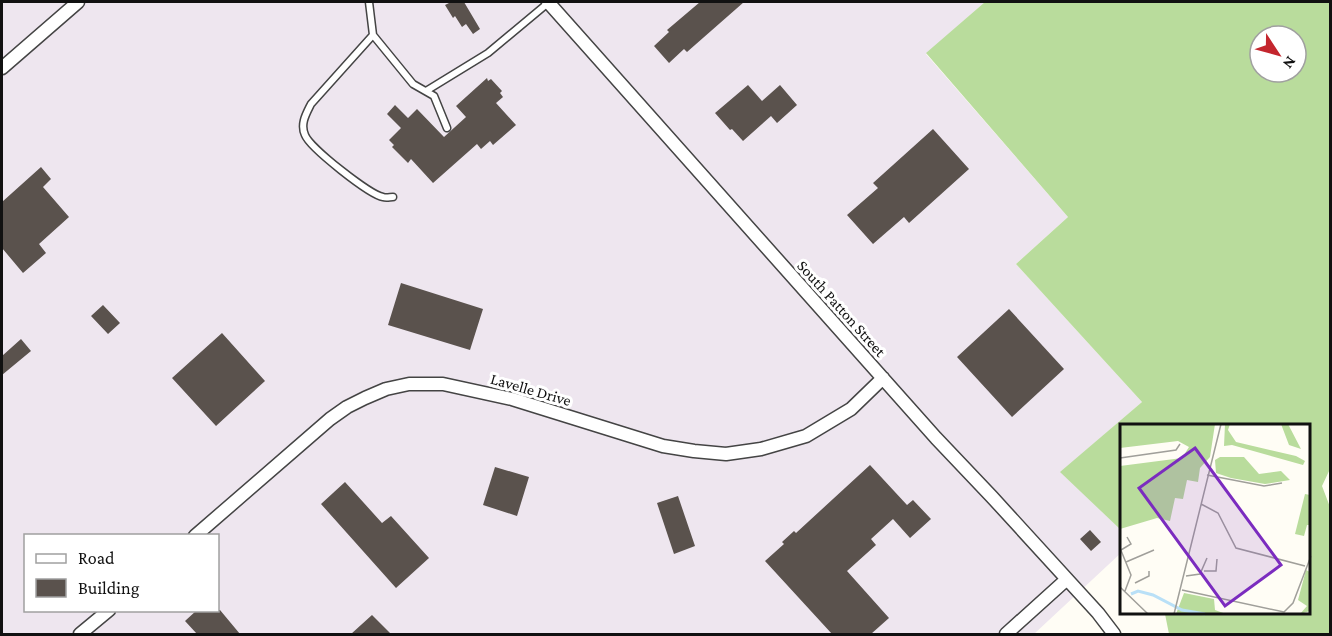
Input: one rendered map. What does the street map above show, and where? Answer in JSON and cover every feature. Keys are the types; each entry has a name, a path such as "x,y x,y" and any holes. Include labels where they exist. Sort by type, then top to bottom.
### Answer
{"street":[{"path":"2,68 78,2"},
{"name":"South Patton Street","path":"548,2 936,438 1098,613 1114,634"},
{"name":"Lavelle Drive","path":"197,534 330,419 356,402 386,389 408,384 455,386 512,399 663,446 726,454 760,450 806,436 851,409 883,378"},
{"path":"1006,634 1067,579"},
{"path":"80,634 107,612"}],"lane":[{"path":"369,2 373,35 413,84 434,96 447,128"},
{"path":"426,91 488,53 548,2"},
{"path":"373,35 311,104 303,124 304,135 310,144 367,189 382,197 393,197"}],"shaded area":[{"path":"2,2 985,2 926,54 1068,217 1016,264 1142,402 1061,472 1120,529 1120,554 1034,634 2,634"}],"green space":[{"path":"985,2 1330,2 1330,469 1322,486 1330,507 1330,634 1169,634 1165,615 1311,615 1311,424 1120,424 1120,529 1060,472 1142,402 1016,264 1068,217 926,53"}],"building":[{"path":"451,2 464,2 480,29 473,34 466,24 462,27 445,5"},
{"path":"700,2 744,2 687,52 684,49 669,63 654,46 669,32 667,30"},
{"path":"487,78 488,81 491,79 502,91 500,93 503,97 496,103 516,125 493,145 490,141 481,149 477,144 433,183 411,159 408,163 392,147 394,145 389,140 401,128 387,114 395,105 408,118 417,109 444,137 466,117 456,106"},
{"path":"748,85 762,101 780,85 797,105 777,123 771,116 743,141 715,113"},
{"path":"933,129 969,169 909,223 904,217 873,244 847,215 878,188 873,183"},
{"path":"41,167 51,179 43,187 69,217 39,244 46,253 23,273 2,248 2,202"},
{"path":"401,283 483,309 470,350 388,325"},
{"path":"103,305 120,323 108,334 91,316"},
{"path":"1009,309 1064,369 1012,417 957,357"},
{"path":"222,333 265,381 216,426 172,378"},
{"path":"21,339 31,351 2,375 2,356"},
{"path":"870,465 907,505 913,500 931,519 910,538 893,519 871,539 876,545 847,571 889,618 871,634 832,634 765,561 784,544 782,542 794,531 796,533"},
{"path":"495,467 529,477 517,516 483,505"},
{"path":"345,482 382,523 391,516 429,558 396,588 321,504"},
{"path":"678,496 695,546 674,554 657,503"},
{"path":"1090,530 1101,542 1091,551 1080,539"},
{"path":"220,610 240,634 197,634 185,621 195,612 219,612"},
{"path":"372,615 391,634 351,634"}]}
